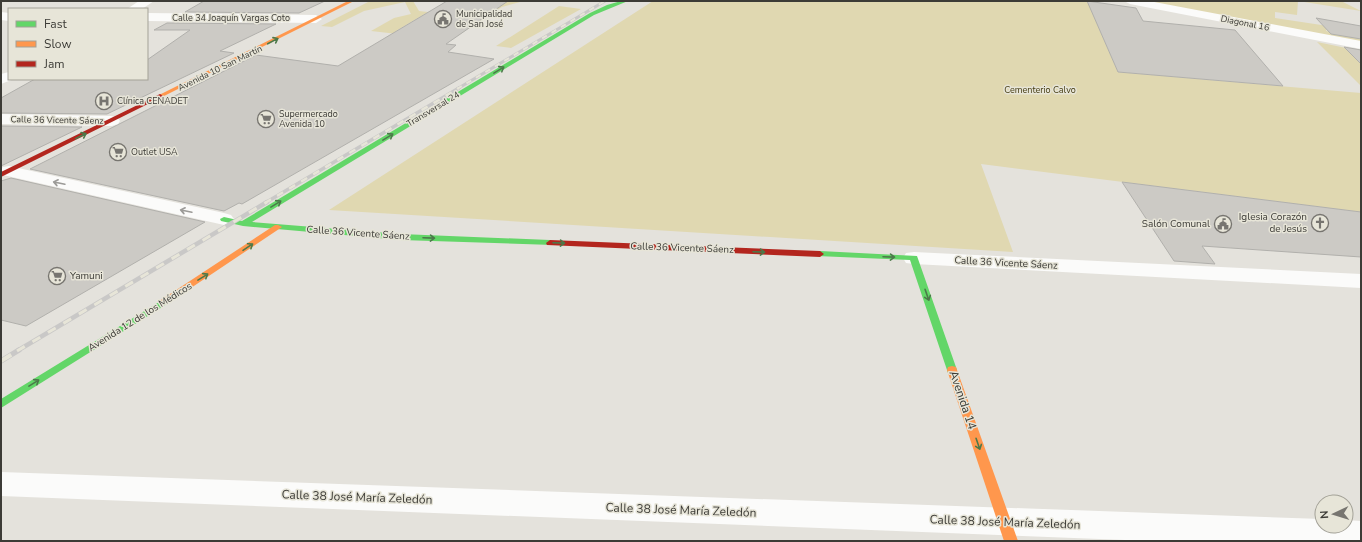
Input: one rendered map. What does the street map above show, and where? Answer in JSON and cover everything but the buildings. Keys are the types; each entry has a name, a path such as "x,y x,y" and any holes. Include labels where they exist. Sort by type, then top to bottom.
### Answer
{"street":[{"path":"135,8 148,1"},
{"name":"Avenida 10 San Martín","path":"5,173 352,1"},
{"path":"492,63 590,6 604,1"},
{"name":"Transversal 24","path":"243,224 592,14 605,7 626,1"},
{"name":"Diagonal 16","path":"1130,1 1361,45"},
{"name":"Calle 34 Joaquín Vargas Coto","path":"148,17 316,19"},
{"name":"Calle 36 Vicente Sáenz","path":"1,119 112,121"},
{"name":"Calle 36 Vicente Sáenz","path":"5,173 231,215 243,224 401,237 914,258 1361,281"},
{"name":"Avenida 12 de los Médicos","path":"1,404 218,268 278,227"},
{"name":"Avenida 14","path":"914,258 1008,531"},
{"name":"Calle 38 José María Zeledón","path":"1,484 1008,531 1361,535"}],"green space":[{"path":"370,1 413,1 419,11 428,12 396,31 483,10 493,11 500,6 497,1 524,1 502,7 451,40 371,31 394,18 411,14 405,2 364,11 332,27 321,26"},
{"name":"Cementerio Calvo","path":"653,1 1094,1 1104,10 1098,26 1118,72 1361,93 1361,212 981,164 1013,252 329,210"},
{"path":"1145,1 1298,1 1297,15 1275,12 1275,18 1328,26 1326,31 1361,37 1361,42"},
{"path":"1298,1 1361,1 1343,2 1361,11"},
{"path":"559,6 581,9 511,48 496,46"},
{"path":"1317,42 1361,51 1361,86"}],"railway":[{"path":"457,89 605,1"},
{"path":"265,203 459,88"},
{"path":"17,351 267,202"},
{"path":"1,361 19,350"}],"traffic: fast":[{"path":"243,224 592,14 609,6 626,1"},
{"path":"224,219 243,224 401,237 550,243"},
{"path":"820,254 914,258 952,370"},
{"path":"1,404 164,302"}],"traffic: slow":[{"path":"160,96 352,1"},
{"path":"164,302 278,227"},
{"path":"952,370 1011,541"}],"traffic: jam":[{"path":"1,175 160,96"},
{"path":"550,243 820,254"}],"place":[{"name":"Municipalidad de San José","path":"443,19"},
{"name":"Clínica CENADET","path":"104,101"},
{"name":"Supermercado Avenida 10","path":"266,119"},
{"name":"Outlet USA","path":"118,152"},
{"name":"Iglesia Corazón de Jesús","path":"1320,223"},
{"name":"Salón Comunal","path":"1223,224"},
{"name":"Yamuni","path":"57,276"}]}
